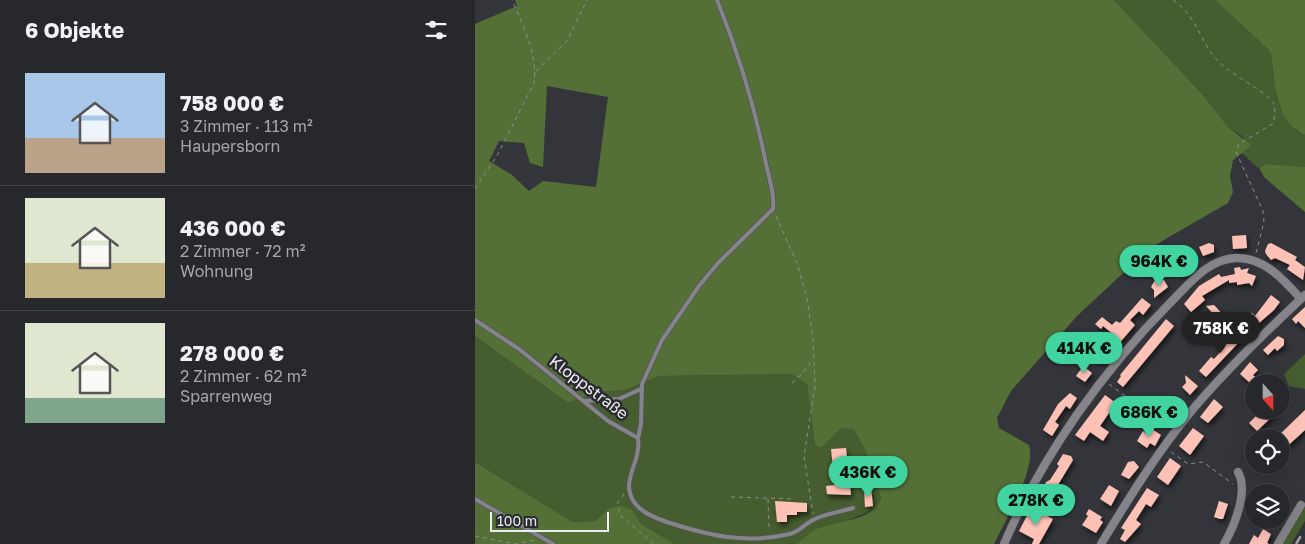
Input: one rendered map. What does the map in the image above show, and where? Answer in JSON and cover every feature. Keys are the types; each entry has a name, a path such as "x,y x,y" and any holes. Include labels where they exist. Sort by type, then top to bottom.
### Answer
{"street":[{"path":"1004,544 1036,482 1085,404 1155,318 1201,272 1223,260 1236,258 1254,261 1273,271 1303,297 1246,351 1174,433 1101,544"},
{"path":"1224,544 1235,520 1241,490 1242,481 1238,472"},
{"path":"1278,544 1301,504"}],"lane":[{"path":"638,438 641,424 641,389 662,340 717,263 773,209 768,174 747,82 717,0"},
{"name":"Kloppstraße","path":"475,320 519,349 608,421 638,438 639,454 629,481 629,492"},
{"path":"584,401 619,399 641,389"},
{"path":"629,492 634,502 645,513 709,536 739,540 793,534 814,519 853,508"},
{"path":"475,499 553,544"}],"path":[{"path":"475,189 498,154 534,83 536,71 526,35 512,0"},
{"path":"536,71 567,41 587,0"},
{"path":"1173,0 1191,16 1212,54 1275,105 1274,123 1239,144 1236,152 1263,211 1262,229 1254,261"},
{"path":"773,209 797,263 807,298 815,386 805,456 814,519"},
{"path":"792,383 801,375 813,358"},
{"path":"1103,380 1174,433"},
{"path":"1164,447 1188,464 1203,462 1241,490"},
{"path":"629,492 619,499 617,504 619,512 654,544"},
{"path":"731,497 795,499"},
{"path":"769,498 770,538"},
{"path":"475,536 516,544 534,541 541,536"}],"green space":[{"path":"515,0 1114,0 1203,95 1228,127 1250,144 1250,147 1233,160 1230,176 1233,192 1228,203 1150,248 1077,316 1011,391 997,418 999,428 1029,445 1030,455 1019,494 994,544 797,544 813,531 822,527 861,517 876,506 881,498 866,452 854,430 841,428 821,448 815,445 807,384 792,374 659,376 625,390 600,392 568,403 475,336 475,24 517,6","holes":["547,86 608,97 596,187 543,181 529,191 512,175 489,161 499,141 524,143 530,163 543,167"]},
{"path":"1114,0 1215,0 1271,52 1273,75 1294,129 1305,135 1305,167 1266,164 1258,168 1242,153 1250,147 1242,136 1228,127 1203,95"},
{"path":"1215,0 1305,0 1305,135 1291,125 1283,114 1276,87 1271,52"},
{"path":"1266,164 1305,167 1305,212 1265,178 1259,168"},
{"path":"475,336 568,403 600,392 625,390 659,376 792,374 807,383 815,445 821,448 841,428 854,430 866,452 881,498 877,508 845,522 813,531 797,544 675,544 641,524 632,510 608,509 595,521 573,522 475,462"},
{"path":"1305,354 1305,389 1290,386 1290,374 1284,374"},
{"path":"475,462 573,522 595,521 608,509 621,506 632,510 641,524 675,544 475,544"},
{"path":"1305,502 1305,521 1291,544 1281,544"}],"building":[{"path":"1246,235 1247,248 1233,249 1232,236"},
{"path":"1209,243 1214,245 1214,252 1203,256 1199,247"},
{"path":"1271,243 1297,257 1295,260 1305,267 1303,280 1287,269 1290,265 1275,258 1271,260 1265,251 1268,244"},
{"path":"1182,259 1191,267 1182,276 1174,267"},
{"path":"1240,267 1241,270 1249,268 1247,273 1256,276 1252,286 1249,283 1237,285 1237,282 1229,283 1229,280 1202,296 1205,300 1191,312 1184,304 1199,286 1219,274 1221,277 1235,274 1234,268"},
{"path":"1155,280 1164,280 1168,287 1154,298 1154,290 1151,287"},
{"path":"1271,295 1280,302 1274,310 1251,330 1247,325 1241,330 1236,325 1252,313 1255,316"},
{"path":"1142,298 1151,305 1143,315 1139,311 1130,320 1135,325 1103,362 1094,355 1102,343 1104,344 1113,334 1103,326 1101,329 1095,324 1102,317 1112,325 1116,321 1120,323"},
{"path":"1214,305 1227,319 1222,323 1206,306"},
{"path":"1305,307 1305,328 1298,321 1296,324 1292,319"},
{"path":"1166,319 1174,326 1123,387 1117,382 1120,375"},
{"path":"1233,332 1241,340 1206,377 1199,371 1211,357 1214,359 1225,347 1222,343"},
{"path":"1278,336 1284,339 1284,345 1277,351 1275,348 1268,355 1263,350"},
{"path":"1250,362 1258,370 1254,374 1245,374 1245,378 1240,374"},
{"path":"1083,366 1092,373 1085,382 1076,376"},
{"path":"1185,375 1198,386 1190,395 1182,387 1186,383"},
{"path":"1070,393 1077,398 1070,409 1066,406 1055,422 1059,425 1052,436 1043,430 1058,404"},
{"path":"1105,395 1116,403 1100,426 1109,432 1103,441 1090,432 1084,441 1075,435"},
{"path":"1214,399 1223,407 1208,423 1200,417"},
{"path":"1169,403 1178,410 1168,423 1162,418 1165,415 1162,412"},
{"path":"1305,410 1305,430 1290,444 1290,429 1285,429"},
{"path":"1253,419 1270,419 1259,429 1255,429 1249,423"},
{"path":"1193,428 1204,436 1190,455 1179,446"},
{"path":"1152,429 1161,435 1155,446 1150,443 1147,448 1137,441 1143,431 1148,435"},
{"path":"846,448 851,495 827,494 826,486 835,485 831,449"},
{"path":"1063,454 1071,456 1073,460 1050,498 1062,505 1059,510 1040,499 1046,482 1050,480 1059,466 1057,464"},
{"path":"1170,458 1181,466 1168,485 1157,477"},
{"path":"1134,461 1139,467 1129,479 1121,475 1128,462"},
{"path":"1109,485 1119,491 1111,506 1100,499"},
{"path":"871,488 873,506 865,507 864,489"},
{"path":"1147,488 1159,495 1151,507 1146,504 1136,520 1141,524 1125,542 1120,539 1125,530 1121,528"},
{"path":"775,501 807,503 807,512 787,515 787,522 777,522"},
{"path":"1219,501 1228,504 1223,519 1214,517"},
{"path":"1031,508 1053,519 1039,544 1032,544 1034,539 1019,531"},
{"path":"1089,509 1102,517 1100,520 1103,522 1096,533 1082,525 1088,516 1086,514"},
{"path":"1263,529 1271,534 1267,543 1269,544 1249,544 1254,535 1258,538"}],"railway":[{"path":"1296,544 1305,529"}]}
